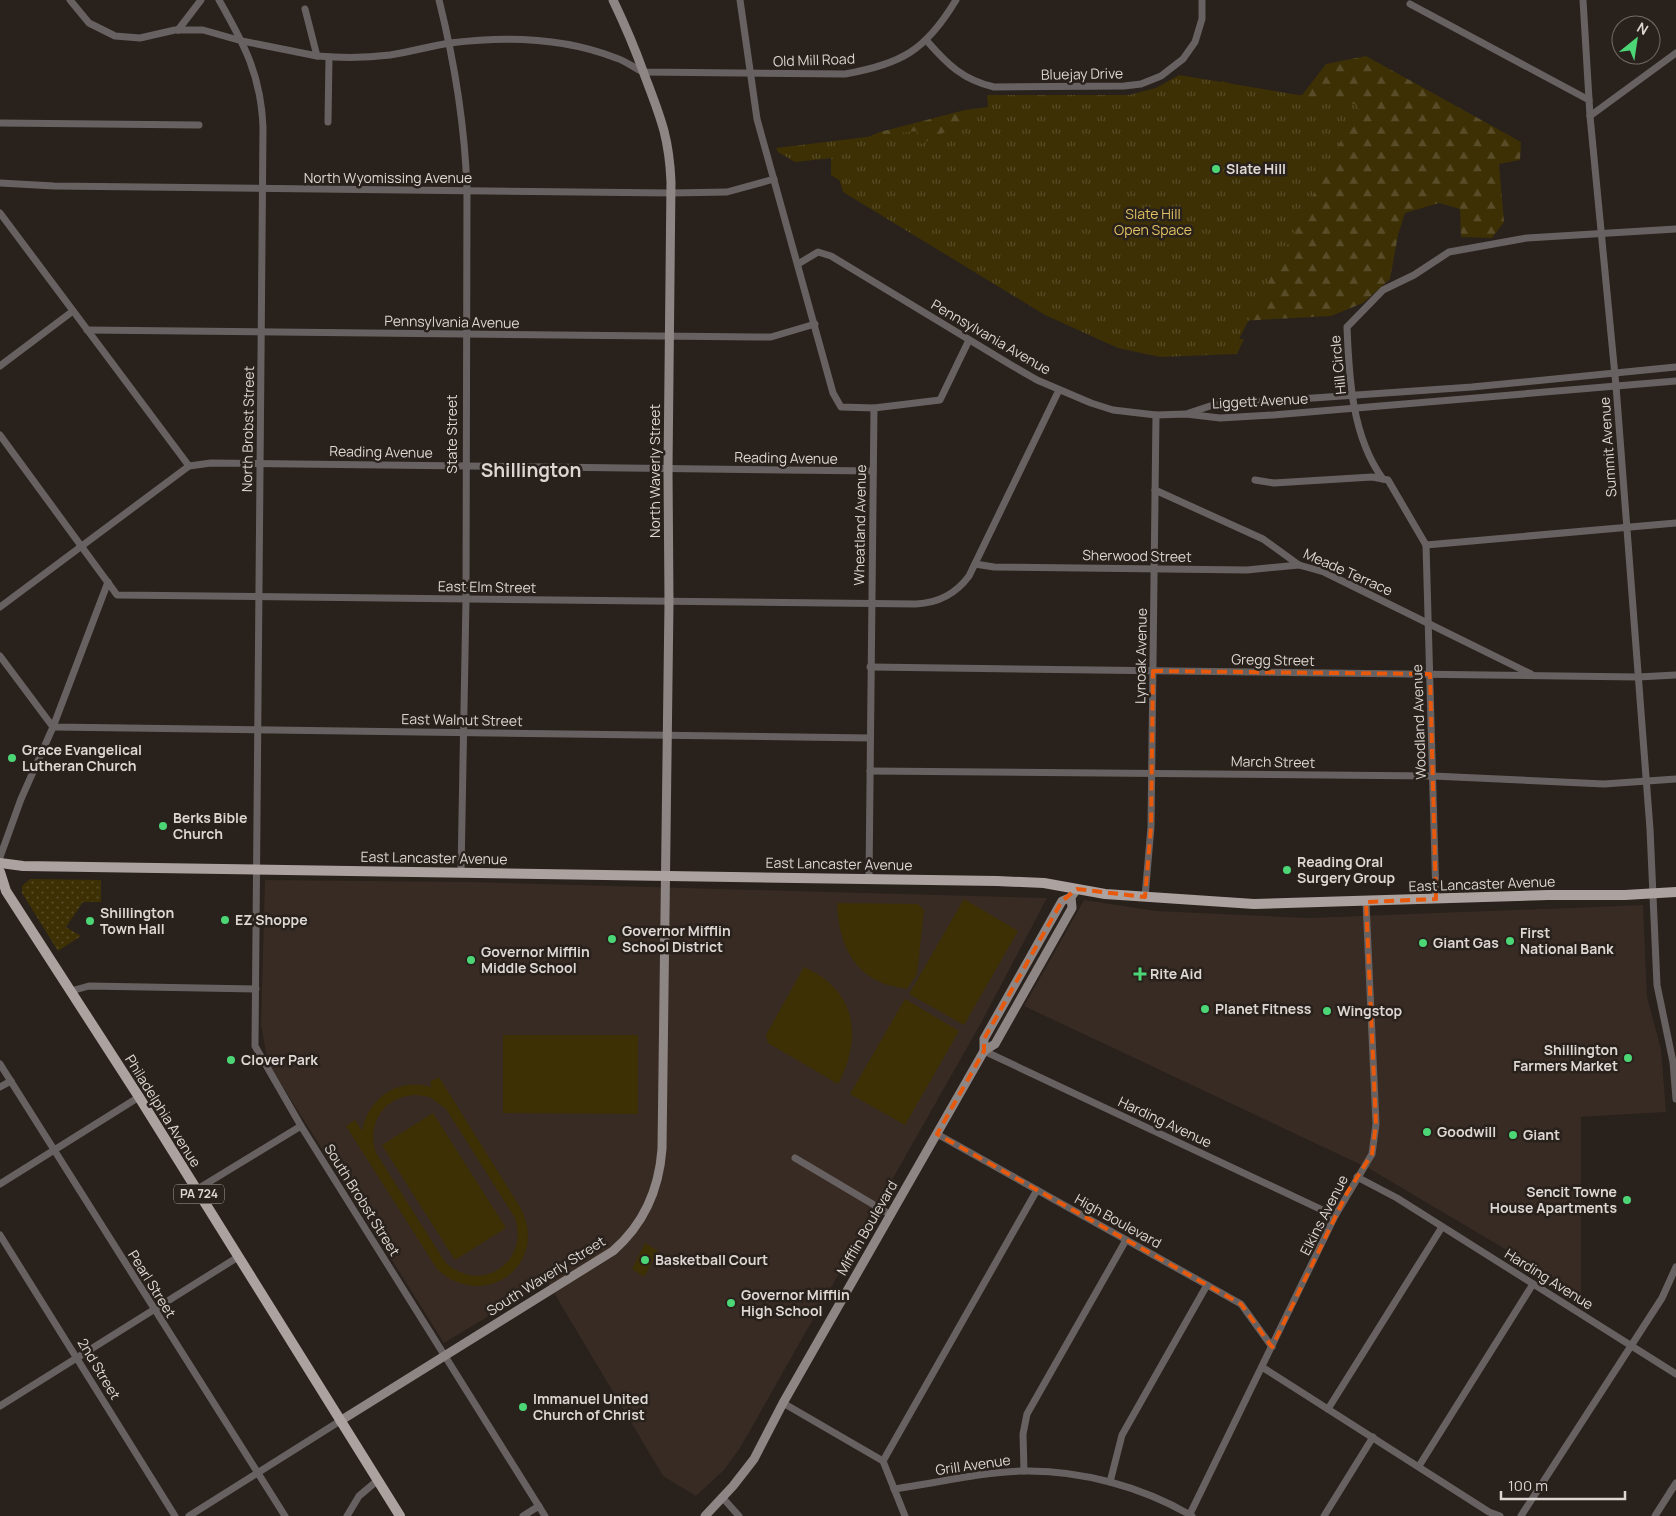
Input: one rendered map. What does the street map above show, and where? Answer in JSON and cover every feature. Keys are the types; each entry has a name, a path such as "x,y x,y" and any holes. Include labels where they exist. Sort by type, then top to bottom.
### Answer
{"main road":[{"name":"East Lancaster Avenue","path":"0,863 23,866 868,878 1044,883 1074,893 1254,904 1676,892"},
{"name":"Philadelphia Avenue","path":"0,872 6,891 139,1097 400,1516"}],"street":[{"path":"70,0 89,23 115,36 140,38 178,30 203,30 242,41 329,57 391,54 450,43 506,39 559,42 608,55 644,72"},
{"path":"178,30 201,0"},
{"name":"North Brobst Street","path":"219,0 242,41 261,91 263,127 257,869"},
{"name":"State Street","path":"439,0 450,43 464,122 467,191 464,466 466,599 461,872"},
{"name":"North Waverly Street","path":"612,0 632,38 667,134 671,193 666,875"},
{"path":"740,0 749,74 757,119 833,393 840,407 874,408 940,400 969,340"},
{"name":"Old Mill Road","path":"644,72 845,74 873,69 910,54 926,41 943,22 956,0"},
{"name":"Bluejay Drive","path":"926,41 959,74 979,84 994,87 1141,84 1172,69 1191,49 1200,26 1202,0"},
{"name":"Summit Avenue","path":"1583,0 1590,116 1603,234 1616,386 1655,893 1657,985 1673,1062 1676,1099"},
{"path":"1410,4 1589,100"},
{"path":"304,9 317,56"},
{"path":"1590,116 1676,53"},
{"path":"328,122 329,57"},
{"path":"0,123 198,125"},
{"name":"North Wyomissing Avenue","path":"0,183 47,186 671,193 727,192 774,179"},
{"path":"0,213 189,466 0,606"},
{"path":"1603,234 1676,229"},
{"name":"Hill Circle","path":"1426,544 1388,480 1383,479 1366,452 1354,396 1347,327 1383,290 1414,275 1449,252 1511,240 1603,234"},
{"name":"Pennsylvania Avenue","path":"798,264 818,252 831,256 969,340 1059,390 1113,410 1156,415 1186,414"},
{"path":"0,366 73,311"},
{"name":"Pennsylvania Avenue","path":"87,330 771,337 814,324"},
{"name":"Liggett Avenue","path":"1186,414 1212,405 1354,396 1676,367"},
{"name":"Liggett Avenue","path":"1186,414 1220,418 1676,381"},
{"name":"East Elm Street","path":"108,582 118,595 872,604 933,603 959,588 975,564 1059,390"},
{"name":"Wheatland Avenue","path":"868,878 874,408"},
{"name":"Lynoak Avenue","path":"1145,897 1151,827 1156,415"},
{"path":"0,435 108,582 53,727 25,788 0,857"},
{"name":"Reading Avenue","path":"189,466 211,463 873,471"},
{"path":"1255,480 1274,483 1372,477 1383,479"},
{"name":"Meade Terrace","path":"1155,490 1263,539 1299,566 1324,572 1532,675"},
{"path":"1426,544 1676,523"},
{"name":"Woodland Avenue","path":"1426,544 1436,899"},
{"name":"Sherwood Street","path":"975,564 994,567 1247,570 1299,566"},
{"path":"0,656 53,727"},
{"name":"Gregg Street","path":"870,667 1638,677 1676,675"},
{"name":"East Walnut Street","path":"53,727 870,738"},
{"name":"March Street","path":"870,771 1434,776 1604,784 1676,779"},
{"name":"South Brobst Street","path":"257,869 256,1046 301,1126 545,1516"},
{"name":"South Waverly Street","path":"340,1421 613,1251 637,1226 651,1201 658,1180 662,1149 666,875"},
{"name":"Mifflin Boulevard","path":"984,1051 984,1039 1013,984 1062,901 1074,893"},
{"name":"Mifflin Boulevard","path":"705,1516 754,1459 783,1403 984,1051 995,1044 1000,1036 1072,908 1074,893"},
{"name":"Elkins Avenue","path":"1191,1516 1335,1216 1372,1154 1376,1124 1366,902"},
{"path":"71,991 89,986 256,989"},
{"name":"Harding Avenue","path":"984,1051 1335,1216"},
{"name":"Pearl Street","path":"0,1064 285,1516"},
{"path":"0,1088 11,1081"},
{"path":"0,1184 139,1097"},
{"path":"196,1190 301,1126"},
{"name":"High Boulevard","path":"937,1134 1241,1304 1272,1347"},
{"path":"795,1158 891,1215"},
{"name":"Harding Avenue","path":"1357,1177 1397,1198 1676,1374"},
{"path":"883,1461 1037,1190"},
{"path":"1328,1409 1442,1227"},
{"name":"2nd Street","path":"0,1235 176,1516"},
{"path":"1024,1471 1023,1434 1027,1414 1126,1240"},
{"path":"0,1406 238,1257"},
{"path":"1521,1516 1632,1346 1666,1291 1676,1267"},
{"path":"1419,1466 1533,1284"},
{"path":"1110,1482 1122,1435 1207,1285"},
{"path":"1262,1368 1489,1512 1500,1516"},
{"path":"783,1403 883,1461 905,1516"},
{"path":"189,1516 340,1421"},
{"path":"1324,1516 1373,1437"},
{"name":"Grill Avenue","path":"894,1489 1024,1471 1071,1475 1110,1482 1158,1499 1191,1516"},
{"path":"347,1516 359,1496 378,1480"},
{"path":"1655,1516 1676,1483"},
{"path":"722,1497 739,1516"},
{"path":"523,1516 539,1506"}],"highlighted area":[{"path":"1153,671 1430,674 1436,899 1366,902 1376,1124 1372,1154 1347,1193 1272,1347 1241,1304 937,1134 984,1051 984,1039 1062,901 1077,889 1145,897 1151,827"}],"shaded area":[{"path":"265,880 471,882 1047,898 981,1023 740,1448 724,1470 696,1496 663,1476 547,1281 444,1343 268,1063 261,1025"},
{"path":"1084,900 1156,911 1309,918 1643,905 1647,997 1661,1049 1666,1112 1581,1117 1581,1294 1370,1169 1024,1006"}],"green space":[{"name":"Slate Hill Open Space","path":"1366,56 1521,142 1520,160 1499,164 1504,222 1492,238 1461,237 1460,209 1439,203 1405,213 1398,235 1390,279 1363,303 1331,316 1108,328 979,269 831,175 831,152 880,132 965,110 1019,103 1175,97 1223,81 1263,97 1302,95 1326,64"},
{"name":"Slate Hill Open Space","path":"1179,75 1359,105 1239,339 1244,339 1237,354 1160,357 1118,348 1045,315 843,192 833,158 795,162 778,152 776,148 916,131 921,144 983,113 988,106 987,95 1129,95 1156,88"},
{"path":"30,879 101,880 101,902 83,902 66,927 81,936 58,951 22,893 22,886"},
{"path":"964,899 1018,931 964,1025 909,994"},
{"path":"837,903 918,904 924,910 917,974 907,989 880,982 860,968 847,949 843,938"},
{"path":"804,967 835,988 850,1016 852,1032 851,1049 838,1084 768,1043 766,1035"},
{"path":"905,999 959,1031 905,1125 850,1094"},
{"path":"503,1035 638,1035 638,1114 503,1113"},
{"path":"439,1077 520,1207 527,1228 527,1247 520,1263 508,1276 492,1284 474,1286 455,1281 437,1269 346,1126 355,1120 362,1131 371,1108 387,1093 408,1085 432,1087 430,1082","holes":["406,1096 430,1097 446,1109 515,1218 518,1234 515,1249 508,1261 498,1270 486,1275 472,1276 458,1271 445,1262 376,1153 374,1142 376,1121 387,1105"]},
{"path":"433,1113 506,1228 455,1260 382,1145"},
{"name":"Basketball Court","path":"645,1243 658,1251 644,1277 632,1269"}],"place":[{"name":"Slate Hill","path":"1216,169"},
{"name":"Grace Evangelical Lutheran Church","path":"12,758"},
{"name":"Berks Bible Church","path":"163,826"},
{"name":"Reading Oral Surgery Group","path":"1287,870"},
{"name":"EZ Shoppe","path":"225,920"},
{"name":"Shillington Town Hall","path":"90,921"},
{"name":"Governor Mifflin School District","path":"612,939"},
{"name":"First National Bank","path":"1510,941"},
{"name":"Giant Gas","path":"1423,943"},
{"name":"Governor Mifflin Middle School","path":"471,960"},
{"name":"Rite Aid","path":"1140,974"},
{"name":"Planet Fitness","path":"1205,1009"},
{"name":"Wingstop","path":"1327,1011"},
{"name":"Shillington Farmers Market","path":"1628,1058"},
{"name":"Clover Park","path":"231,1060"},
{"name":"Goodwill","path":"1427,1132"},
{"name":"Giant","path":"1513,1135"},
{"name":"Sencit Towne House Apartments","path":"1627,1200"},
{"name":"Basketball Court","path":"645,1260"},
{"name":"Governor Mifflin High School","path":"731,1303"},
{"name":"Immanuel United Church of Christ","path":"523,1407"}],"district":[{"name":"Shillington","path":"531,470"}]}
